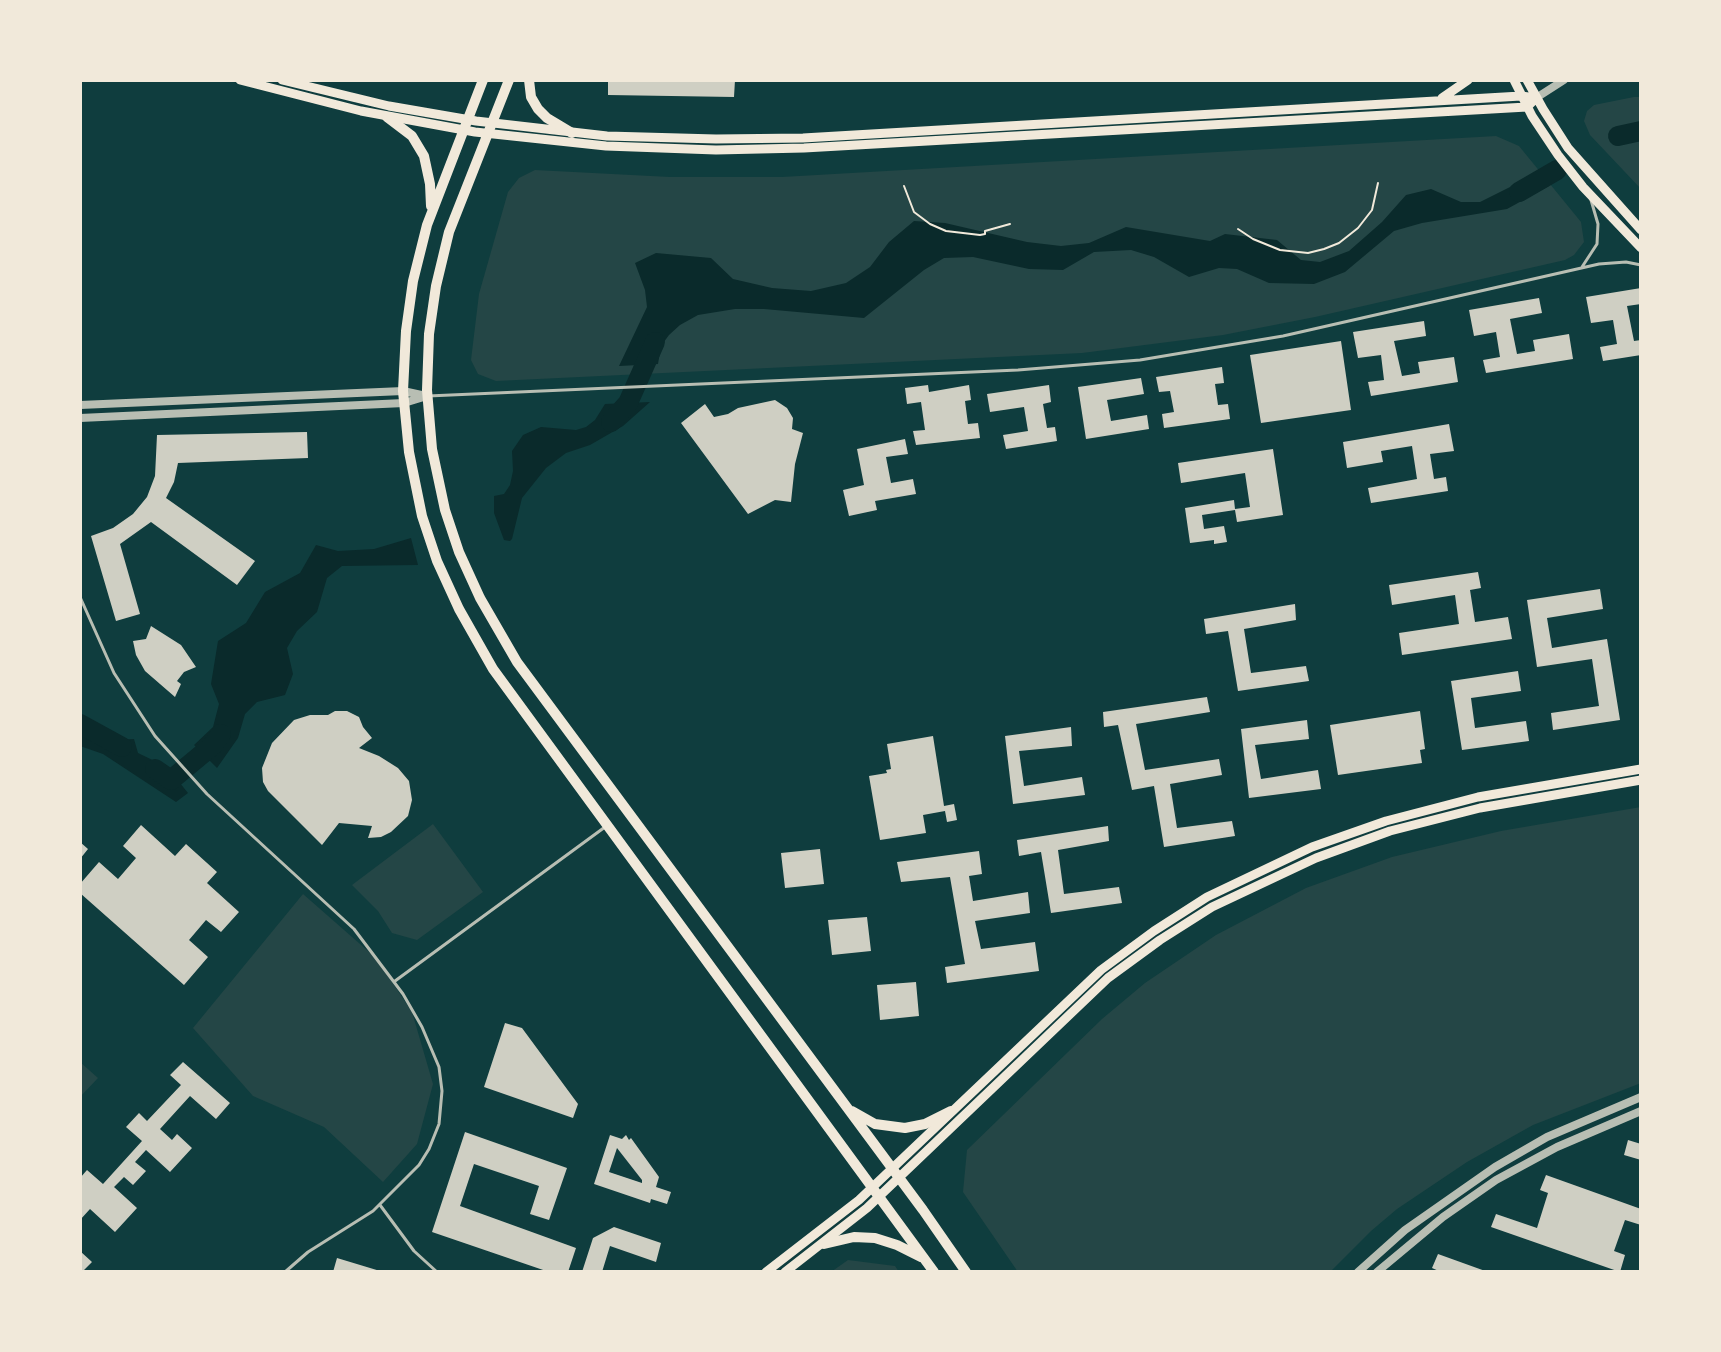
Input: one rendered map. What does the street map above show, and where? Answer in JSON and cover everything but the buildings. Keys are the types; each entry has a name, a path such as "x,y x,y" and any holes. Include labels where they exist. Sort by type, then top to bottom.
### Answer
{"main road":[{"path":"240,80 387,117 488,128 677,139 803,138 1521,96 1536,98"},
{"path":"282,80 464,125"},
{"path":"483,80 431,215 417,262 410,301 403,391 411,466 422,516 455,601 493,669 934,1272"},
{"path":"509,80 449,232 429,334 427,396 434,462 449,524 472,583 517,662 966,1272"},
{"path":"529,80 531,97 538,109 572,133"},
{"path":"1436,101 1458,90 1468,80"},
{"path":"1514,80 1549,143 1641,248"},
{"path":"1527,80 1573,155 1641,230"},
{"path":"488,128 552,142 637,148 767,150 1527,107 1536,98"},
{"path":"387,117 412,136 424,156 430,186 431,215"},
{"path":"896,1174 951,1111 1101,970 1154,931 1223,889 1312,847 1413,813 1489,795 1641,769"},
{"path":"785,1272 824,1244 1108,978 1212,907 1316,858 1390,831 1480,808 1641,780"},
{"path":"844,1105 866,1120 894,1127 925,1124 951,1111"},
{"path":"766,1272 877,1192"},
{"path":"824,1244 854,1237 875,1238 897,1245 927,1262"}],"street":[{"path":"1536,98 1564,80"},
{"path":"80,405 403,391 427,396"},
{"path":"80,418 404,403 427,396"},
{"path":"1358,1272 1405,1230 1495,1167 1547,1137 1641,1097"},
{"path":"1377,1272 1443,1217 1496,1180 1557,1147 1641,1111"}],"lane":[{"path":"1579,269 1593,253 1598,234 1597,216 1588,191"},
{"path":"427,396 1018,370 1140,360 1283,336 1579,269 1617,262 1641,265"},
{"path":"80,597 118,680 166,750 207,794 354,929 395,981 422,1027 435,1058 441,1079 442,1105 439,1124 426,1156 380,1204 349,1228 308,1252 285,1272"},
{"path":"395,981 609,825"},
{"path":"380,1204 414,1251 437,1272"}],"path":[{"path":"1238,229 1280,250 1308,253 1324,249 1339,243 1358,228 1372,210 1378,183"},
{"path":"904,186 914,212 946,231 980,235 1010,224"}],"shaded area":[{"path":"1641,97 1641,189 1590,135 1584,121 1587,111 1594,105"},
{"path":"1496,136 1519,146 1581,222 1584,242 1574,255 1565,260 1315,317 1223,335 1082,353 496,381 478,374 471,360 479,294 508,192 519,178 535,170 670,177 782,177"},
{"path":"1536,174 1549,186 1507,209 1422,223 1394,231 1345,272 1314,284 1269,283 1237,269 1219,268 1189,277 1154,257 1131,250 1094,252 1063,270 1029,269 973,257 944,258 864,318 764,309 735,309 698,315 669,335 661,346 658,364 619,366 647,307 645,290 635,263 656,253 711,258 733,279 772,288 811,291 846,283 870,267 889,242 914,221 945,223 1027,242 1061,246 1089,243 1126,227 1210,241 1225,234 1277,240 1301,260 1320,262 1349,251 1382,222 1406,195 1431,189 1461,202 1480,202"},
{"path":"650,402 623,426 590,445 566,453 546,468 522,498 512,539 504,540 494,513 494,496 504,494 510,485 512,451 523,435 541,427 576,430 586,427 595,420 605,404"},
{"path":"411,538 418,565 342,566 327,578 317,612 297,631 287,648 293,674 285,695 257,702 245,714 238,738 217,768 194,745 213,727 219,704 211,684 218,641 246,623 265,592 300,573 316,545 338,551 374,549"},
{"path":"80,720 89,730 112,740 134,739 138,753 167,767 188,793 176,802 103,754 80,746"},
{"path":"1641,807 1641,1083 1533,1125 1467,1162 1397,1209 1330,1272 1018,1272 963,1192 967,1150 1102,1019 1145,983 1216,935 1306,888 1392,857 1501,831"},
{"path":"433,824 483,892 417,940 392,933 378,911 352,885"},
{"path":"303,894 376,958 412,1012 433,1084 417,1144 383,1182 324,1127 253,1096 193,1028"},
{"path":"80,1062 98,1078 80,1097"},
{"path":"848,1260 895,1266 899,1272 831,1272"}],"waterway":[{"path":"1618,136 1641,131"},
{"path":"1519,192 1557,170"},
{"path":"611,422 628,403 655,342"},
{"path":"80,724 122,747"},
{"path":"155,769 171,780 213,745 221,734"}]}
